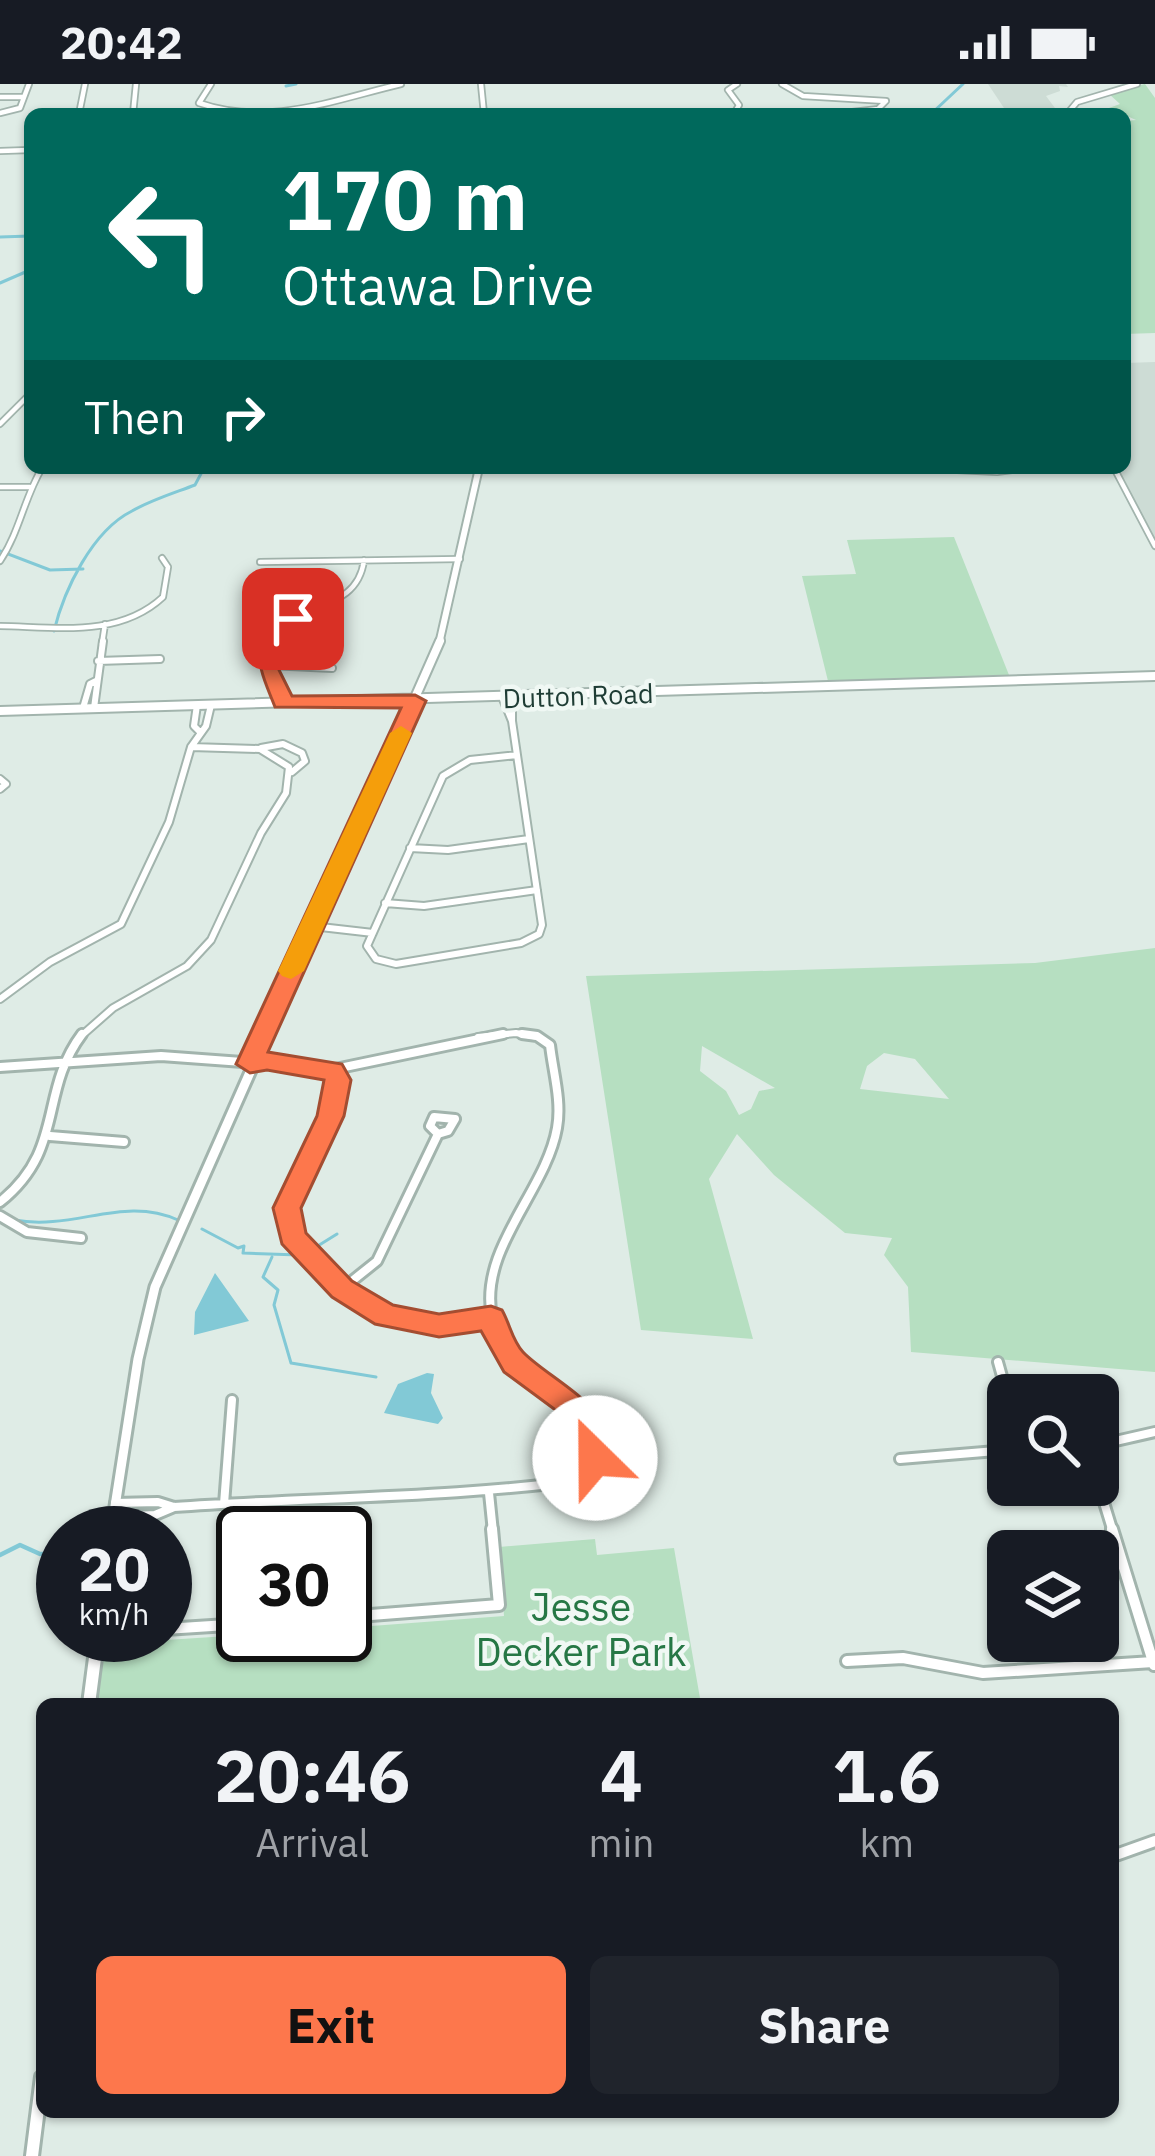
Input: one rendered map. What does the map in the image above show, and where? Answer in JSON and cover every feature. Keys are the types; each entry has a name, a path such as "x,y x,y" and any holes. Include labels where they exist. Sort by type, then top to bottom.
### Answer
{"street":[{"path":"0,113 18,110 29,84"},
{"path":"211,84 199,103 230,108"},
{"path":"305,108 401,84"},
{"path":"737,84 728,90 737,108"},
{"path":"782,84 803,96 856,94 886,101 879,108"},
{"path":"1071,108 1074,103 1137,84"},
{"path":"0,97 24,97"},
{"path":"0,424 24,400"},
{"path":"0,561 16,535 38,474"},
{"path":"115,1506 138,1359 155,1287 442,636 478,474"},
{"path":"1117,474 1155,546"},
{"path":"0,487 30,487"},
{"path":"0,636 1,626 105,625 131,619 158,604 167,577 162,559"},
{"path":"260,562 460,559"},
{"path":"282,703 281,688 268,665 270,638 277,628 360,585 364,560"},
{"path":"318,608 335,619"},
{"path":"89,708 105,625"},
{"path":"98,661 160,659"},
{"path":"268,665 332,668"},
{"name":"Dutton Road","path":"0,711 1155,676"},
{"path":"268,704 273,679"},
{"path":"508,698 518,755 542,925 538,936 396,964 376,959 367,946 443,776 470,760 518,755"},
{"path":"197,705 194,726 199,731"},
{"path":"0,999 50,962 121,924 169,822 191,747 206,726 211,705"},
{"path":"0,1202 38,1166 50,1136 61,1063 85,1030 110,1009 166,980 201,953 224,917 256,840 290,790 292,772 304,760 302,752 283,744 260,749 191,747"},
{"path":"260,749 280,758 292,772"},
{"path":"0,779 6,784 0,788"},
{"path":"410,848 448,850 529,839"},
{"path":"386,903 424,906 537,890"},
{"path":"311,926 373,932"},
{"path":"0,1066 181,1056 250,1064 263,1070 333,1070 472,1038 530,1031 542,1035 550,1045 558,1124 491,1280 491,1318 501,1346 515,1364 558,1393 586,1421 595,1458 591,1479 489,1493 356,1494 191,1506"},
{"path":"333,1070 338,1089 330,1116 285,1215 301,1248 342,1289 374,1310 413,1322 463,1324 491,1318"},
{"path":"342,1289 377,1261 437,1134"},
{"path":"50,1136 124,1142"},
{"path":"0,1216 27,1232 80,1238"},
{"path":"998,1362 1001,1374"},
{"path":"224,1504 232,1400"},
{"path":"1119,1440 1155,1432"},
{"path":"900,1459 987,1452"},
{"path":"372,1615 499,1605 489,1493"},
{"path":"847,1661 903,1658 982,1673 1154,1665 1105,1506"},
{"path":"90,1698 94,1662"},
{"path":"1119,1854 1155,1840"},
{"path":"32,2156 37,2118"}],"shaded area":[{"path":"988,84 1066,84 1068,87 1059,86 1060,91 1046,96 1055,108 1004,108"},
{"path":"1155,362 1155,543 1119,474 1131,474 1131,363"}],"green space":[{"path":"1145,84 1155,98 1155,333 1131,334 1131,120 1136,120 1131,118 1131,108 1109,108 1120,104 1108,93"},
{"path":"954,537 1009,675 828,681 802,576 856,574 847,540"},
{"path":"1155,948 1155,1372 911,1352 908,1287 884,1255 892,1238 845,1233 774,1175 737,1134 709,1179 753,1339 641,1330 586,976 1035,963","holes":["702,1046 775,1088 759,1091 751,1109 739,1115 726,1091 700,1071","884,1053 915,1059 949,1099 860,1089 867,1066"]},
{"name":"Jesse Decker Park","path":"595,1539 597,1555 674,1548 700,1698 98,1698 103,1662 192,1662 192,1638 216,1637 216,1662 372,1662 372,1626 504,1616 499,1547"}],"water":[{"path":"215,1273 249,1321 194,1335 195,1312"},
{"path":"434,1374 431,1393 443,1418 438,1424 384,1413 398,1384"}],"waterway":[{"path":"286,86 296,84"},
{"path":"937,108 963,84"},
{"path":"0,237 24,236"},
{"path":"0,283 24,273"},
{"path":"79,569 92,547 118,520 195,485 201,474"},
{"path":"0,551 50,570 79,569"},
{"path":"54,631 79,569"},
{"path":"14,1220 58,1221 138,1211 178,1220"},
{"path":"202,1229 238,1248 244,1246 243,1253 299,1255"},
{"path":"308,1252 337,1234"},
{"path":"272,1257 263,1277 278,1290 274,1305 291,1363 376,1377"},
{"path":"0,1555 20,1545 36,1552"}],"slow traffic":[{"path":"291,971 401,733"}],"route":[{"path":"293,619 270,638 268,670 281,688 282,703 415,701 250,1064 267,1061 302,1070 333,1070 337,1080 330,1116 287,1208 292,1237 342,1289 386,1316 439,1325 491,1318 501,1346 515,1364 558,1393 586,1421 595,1458"}]}
